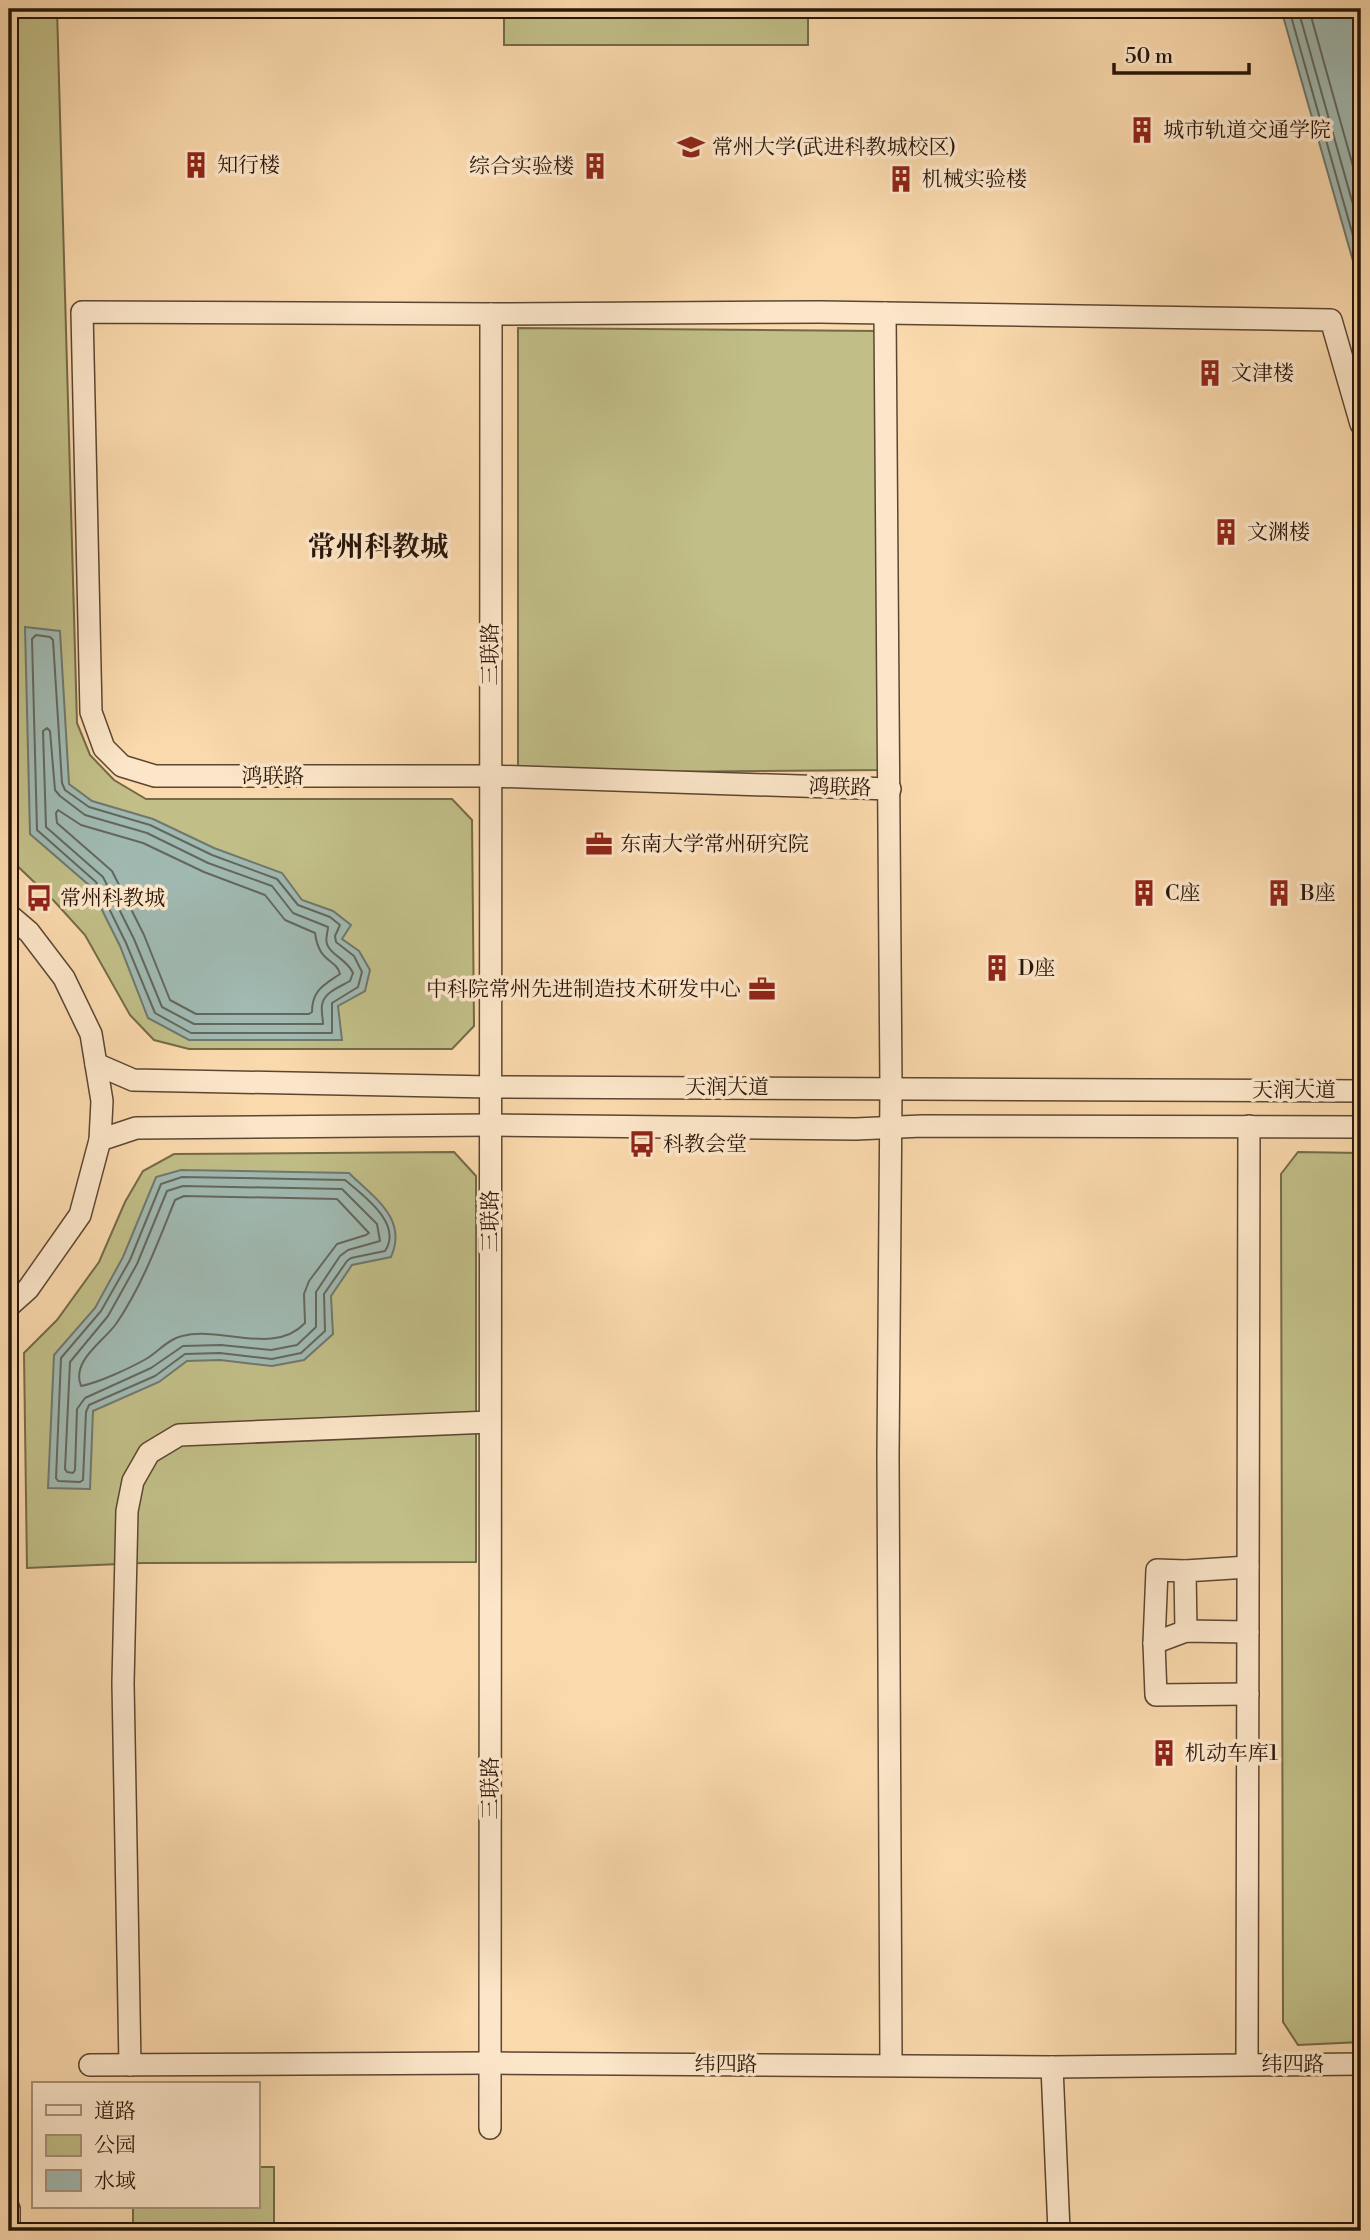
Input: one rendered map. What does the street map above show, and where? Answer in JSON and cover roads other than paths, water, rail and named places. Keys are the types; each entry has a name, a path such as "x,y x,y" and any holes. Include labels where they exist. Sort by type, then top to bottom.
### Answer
{"street":[{"name":"鸿联路","path":"491,314 82,312 91,712 104,748 122,766 155,776 490,776 890,789"},
{"path":"491,314 885,313 1331,320 1361,424"},
{"path":"885,313 890,789 891,2064"},
{"name":"三联路","path":"490,2128 491,314"},
{"path":"9,915 29,932 64,978 91,1034 102,1101 100,1140 80,1215 28,1289 10,1306"},
{"name":"天润大道","path":"96,1064 133,1080 490,1087 1361,1091"},
{"name":"天润大道","path":"100,1140 135,1128 490,1125 842,1129 1361,1127"},
{"path":"1247,2064 1249,1126"},
{"path":"130,2065 123,1684 127,1511 133,1481 149,1453 179,1435 490,1422"},
{"path":"1248,1567 1185,1571 1155,1563 1154,1643 1156,1695 1248,1694"},
{"path":"1185,1571 1186,1631"},
{"path":"1154,1643 1186,1631 1248,1632"},
{"name":"纬四路","path":"90,2065 490,2063 1052,2067 1361,2064"},
{"path":"1052,2067 1059,2231"},
{"path":"9,2209 9,2231"}],"water":[{"path":"1281,9 1350,9 1361,22 1361,289"},
{"path":"25,627 60,631 69,784 92,801 153,819 214,848 282,873 302,900 333,911 351,925 342,939 359,951 370,970 365,991 338,1006 342,1040 189,1040 148,1018 120,946 90,886 30,834"},
{"path":"181,1170 349,1173 378,1200 392,1220 395,1243 391,1257 352,1265 331,1296 333,1334 304,1360 272,1366 220,1360 187,1361 159,1382 93,1411 90,1489 48,1488 54,1355 95,1308 123,1257 156,1177"}],"place":[{"name":"城市轨道交通学院","path":"1142,130"},
{"name":"常州大学(武进科教城校区)","path":"691,147"},
{"name":"知行楼","path":"196,165"},
{"name":"综合实验楼","path":"595,166"},
{"name":"机械实验楼","path":"901,179"},
{"name":"文津楼","path":"1210,373"},
{"name":"文渊楼","path":"1226,532"},
{"name":"东南大学常州研究院","path":"599,844"},
{"name":"C座","path":"1144,893"},
{"name":"B座","path":"1279,893"},
{"name":"常州科教城","path":"39,898"},
{"name":"D座","path":"997,968"},
{"name":"中科院常州先进制造技术研发中心","path":"762,989"},
{"name":"科教会堂","path":"642,1144"},
{"name":"机动车库1","path":"1164,1753"}],"district":[{"name":"常州科教城","path":"378,546"}]}
